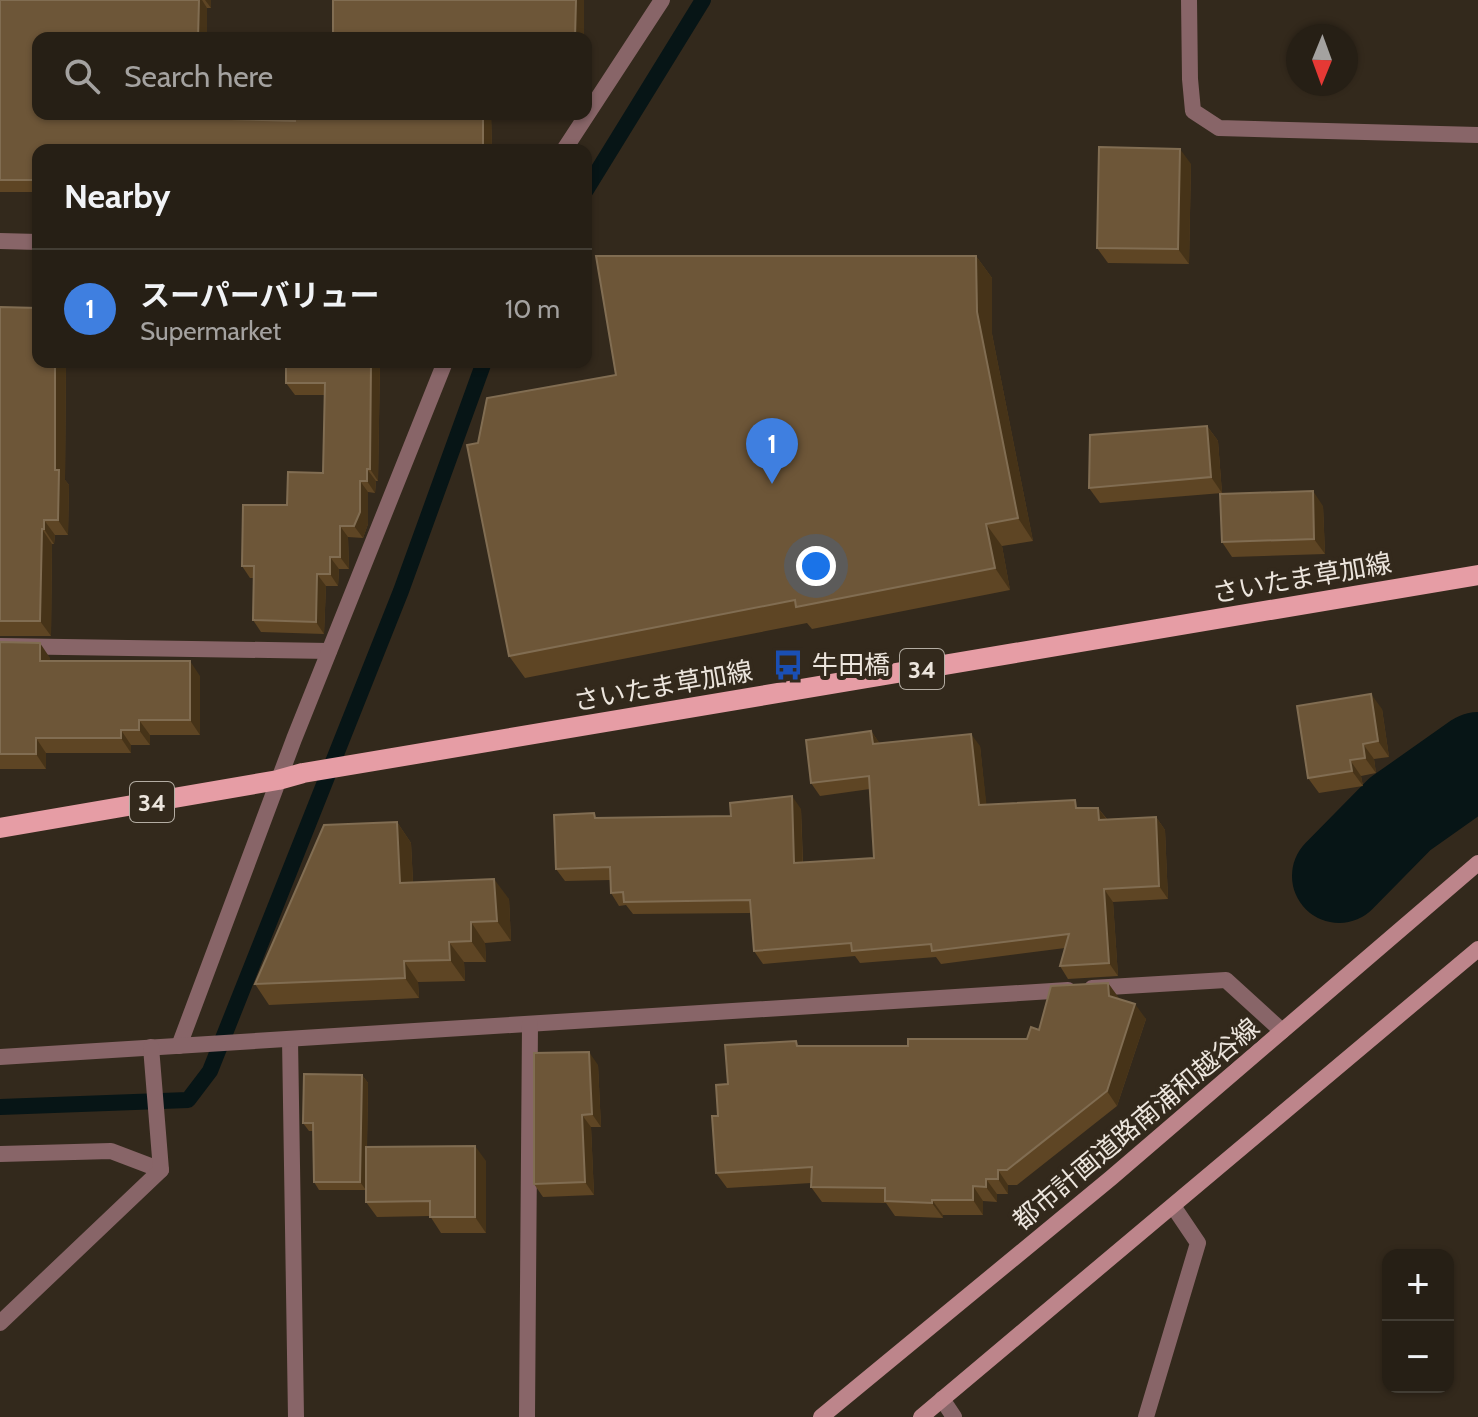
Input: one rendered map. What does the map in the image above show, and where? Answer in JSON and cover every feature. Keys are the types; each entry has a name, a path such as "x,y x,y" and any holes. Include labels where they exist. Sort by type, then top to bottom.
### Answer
{"main road":[{"name":"さいたま草加線","path":"0,828 278,780 303,773 1478,575"}],"street":[{"path":"592,107 662,0"},
{"path":"1189,0 1193,111 1219,128 1478,135"},
{"path":"568,144 584,120"},
{"path":"0,241 32,242"},
{"path":"179,1046 278,780 443,368"},
{"path":"0,646 329,651"},
{"name":"都市計画道路南浦和越谷線","path":"821,1417 1111,1178 1478,863"},
{"path":"921,1417 1478,949"},
{"path":"0,1057 1226,980 1282,1031"},
{"path":"527,1417 530,1024"},
{"path":"290,1039 296,1417"},
{"path":"151,1047 161,1170"},
{"path":"0,1154 111,1151 161,1170"},
{"path":"0,1323 161,1170"},
{"path":"1146,1417 1198,1243 1173,1206"},
{"path":"942,1399 954,1417"}],"building":[{"path":"0,0 199,0 198,32 32,32 32,120 483,120 483,144 32,144 32,180 0,180"},
{"path":"333,0 576,0 575,32 333,32"},
{"path":"1099,147 1180,149 1178,249 1097,248"},
{"path":"596,256 976,256 977,312 1018,518 986,524 995,568 796,607 795,600 509,656 467,445 478,443 487,398 616,375"},
{"path":"0,307 32,308 32,368 55,368 58,520 44,520 42,529 40,621 0,621"},
{"path":"286,368 371,368 370,469 367,469 367,481 360,481 360,512 354,526 340,526 340,557 330,557 330,574 317,574 316,622 253,620 254,566 242,566 243,505 287,505 288,472 323,473 325,383 286,383"},
{"path":"1207,426 1211,477 1089,488 1090,435"},
{"path":"1313,491 1314,539 1222,542 1220,494"},
{"path":"0,642 40,643 40,661 190,661 190,720 139,720 139,730 121,730 121,738 36,738 36,754 0,754"},
{"path":"1371,694 1378,741 1363,744 1365,758 1350,760 1352,771 1308,778 1297,706"},
{"path":"871,731 873,744 971,734 979,805 1075,800 1076,808 1098,808 1099,820 1156,817 1159,886 1104,889 1109,963 1060,966 1069,934 932,951 931,944 852,951 851,943 754,951 750,900 624,902 623,892 611,893 610,867 556,869 554,815 594,813 595,818 731,816 730,803 792,796 794,863 874,858 869,776 811,783 806,740"},
{"path":"397,822 400,883 494,879 497,921 471,922 471,941 449,942 450,960 404,961 405,978 255,984 324,825"},
{"path":"1108,983 1109,996 1135,1004 1107,1091 1007,1170 998,1170 998,1179 986,1179 986,1187 973,1186 973,1200 932,1200 932,1203 885,1201 885,1188 811,1187 812,1167 716,1173 712,1116 718,1116 716,1085 728,1084 725,1045 796,1041 797,1046 908,1046 908,1039 1027,1039 1031,1027 1039,1030 1051,986"},
{"path":"589,1052 592,1114 582,1115 585,1182 534,1184 534,1053"},
{"path":"304,1074 362,1075 360,1182 314,1182 313,1123 303,1123"},
{"path":"475,1146 475,1217 430,1217 430,1201 366,1202 366,1147"}],"waterway":[{"path":"592,180 703,0"},
{"path":"0,1107 188,1100 210,1071 401,591 482,368"},
{"path":"1339,876 1400,814 1478,759"}],"place":[{"name":"スーパーバリュー","path":"772,484"},
{"name":"牛田橋","path":"788,665"}]}
